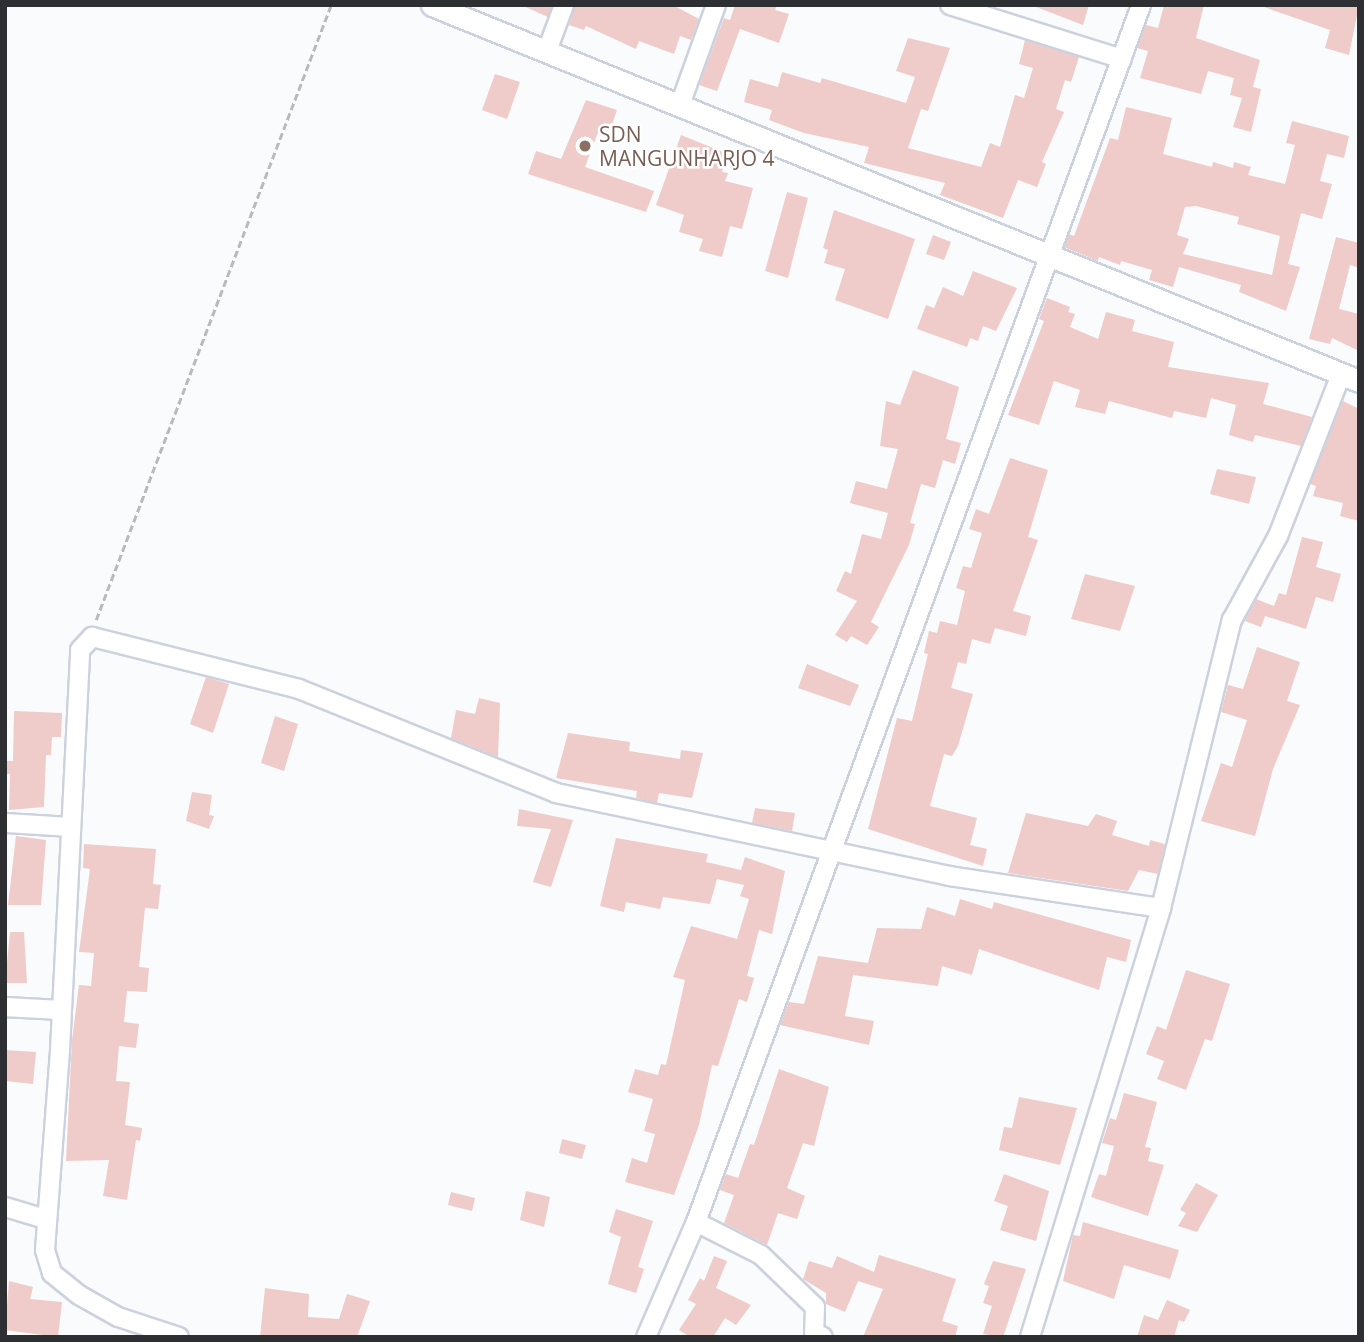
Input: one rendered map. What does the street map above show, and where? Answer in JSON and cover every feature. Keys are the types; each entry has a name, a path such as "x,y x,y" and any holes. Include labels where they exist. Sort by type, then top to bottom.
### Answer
{"main road":[{"path":"432,5 1350,378"}],"street":[{"path":"547,51 564,5"},
{"path":"680,104 716,5"},
{"path":"950,5 1122,59"},
{"path":"646,1337 696,1222 1141,5"},
{"path":"1030,1337 1160,908 1232,620 1278,536 1350,378"},
{"path":"179,1337 118,1317 52,1273 44,1250 61,1010 80,650 92,637 299,689 556,793 832,854 1076,899 1160,908"},
{"path":"5,823 70,827"},
{"path":"5,1007 61,1010"},
{"path":"5,1207 45,1219"},
{"path":"696,1222 761,1255 815,1307 814,1332 823,1337"}],"path":[{"path":"92,637 331,5"}],"building":[{"path":"521,5 552,5 548,17"},
{"path":"575,5 673,5 699,19 691,40 680,36 674,54 639,41 636,49 586,26 584,30 569,25"},
{"path":"735,5 777,5 775,10 789,14 779,43 740,29 717,91 699,85 724,18 730,20"},
{"path":"1031,5 1089,5 1083,25"},
{"path":"1164,5 1204,5 1196,38 1260,60 1253,87 1261,89 1251,132 1233,127 1242,98 1230,95 1234,78 1208,71 1201,94 1140,78 1148,51 1137,48 1146,25 1158,28"},
{"path":"1258,5 1359,5 1349,55 1325,48 1330,30"},
{"path":"908,38 950,48 928,111 921,109 908,148 981,167 990,143 1000,147 1015,95 1024,98 1033,68 1019,64 1025,40 1079,57 1071,82 1065,80 1056,109 1064,112 1042,162 1046,164 1037,187 1018,180 1003,218 940,195 945,183 864,163 869,147 804,133 769,120 772,110 744,102 750,79 778,87 782,72 820,83 822,78 906,103 915,77 896,71"},
{"path":"495,74 520,82 507,119 482,110"},
{"path":"586,100 617,110 610,130 600,127 585,167 654,191 646,212 528,174 536,151 561,159"},
{"path":"1126,107 1172,118 1163,154 1212,167 1213,162 1233,168 1234,162 1251,167 1248,175 1285,184 1295,145 1286,143 1292,121 1349,136 1344,158 1327,154 1320,181 1332,184 1322,219 1301,213 1288,264 1300,267 1286,311 1239,292 1241,285 1179,267 1173,287 1149,280 1152,270 1121,261 1120,265 1099,257 1098,261 1064,247 1069,234 1074,236 1110,138 1118,140","holes":["1196,206 1239,217 1237,224 1280,236 1272,275 1183,254 1189,239 1177,235 1185,207"]},
{"path":"681,135 728,154 722,172 728,173 725,181 753,188 742,229 730,226 722,257 699,251 703,239 679,232 684,215 656,205"},
{"path":"787,192 808,198 788,278 765,271"},
{"path":"834,210 915,239 888,319 835,300 845,269 824,263 828,250 823,248"},
{"path":"933,235 951,242 944,260 926,254"},
{"path":"1336,237 1359,243 1359,268 1350,265 1339,309 1359,314 1359,351 1332,338 1330,344 1309,339"},
{"path":"973,271 1017,288 996,331 983,326 978,341 970,338 967,347 917,329 926,305 934,308 943,287 963,296"},
{"path":"1047,298 1070,307 1068,312 1075,314 1070,327 1098,339 1106,312 1135,320 1132,331 1174,342 1168,367 1269,383 1263,404 1312,417 1301,446 1255,435 1253,442 1229,435 1236,405 1211,398 1206,418 1174,411 1172,418 1109,401 1105,414 1075,407 1080,390 1054,381 1039,425 1008,415 1044,321 1039,319"},
{"path":"913,370 959,387 946,439 961,443 955,464 943,460 935,488 921,484 910,523 915,524 909,545 871,622 879,627 867,645 851,636 847,642 835,635 857,601 836,591 845,571 851,574 862,534 881,539 888,513 850,503 856,481 887,489 898,449 880,446 886,401 900,405"},
{"path":"1343,401 1359,409 1359,521 1340,516 1343,503 1313,496 1316,486 1310,484"},
{"path":"1010,458 1048,470 1028,537 1038,540 1013,611 1031,616 1026,636 995,628 990,644 972,639 966,664 958,662 951,688 973,694 958,746 952,756 944,754 930,806 977,818 970,845 987,849 983,866 868,829 897,718 912,721 928,654 924,653 929,631 937,633 940,621 957,625 965,591 956,588 963,566 971,568 982,533 969,529 976,509 989,514"},
{"path":"1217,469 1256,477 1249,504 1210,494"},
{"path":"1302,537 1323,542 1316,567 1341,574 1333,602 1316,597 1306,629 1265,616 1261,627 1245,621 1256,599 1274,606 1279,593 1286,595"},
{"path":"1085,574 1135,586 1120,631 1071,619"},
{"path":"1257,647 1300,662 1287,701 1300,705 1273,769 1255,836 1201,821 1221,763 1232,767 1247,720 1221,712 1228,685 1243,689"},
{"path":"807,664 859,685 850,706 798,688"},
{"path":"206,677 229,684 213,733 190,724"},
{"path":"479,698 500,703 498,757 451,738 456,710 475,714"},
{"path":"14,711 62,713 61,737 52,737 51,755 46,755 44,807 9,810 10,774 5,774 5,761 13,761"},
{"path":"275,716 298,724 284,771 261,763"},
{"path":"568,733 630,742 629,751 680,759 681,750 703,753 692,798 659,793 657,803 636,798 637,791 556,778"},
{"path":"192,792 212,795 209,815 214,816 209,829 186,821"},
{"path":"755,808 795,813 792,831 752,823"},
{"path":"519,809 573,820 551,887 533,882 551,829 517,826"},
{"path":"1026,813 1088,826 1096,814 1117,821 1112,835 1149,846 1150,840 1165,844 1158,874 1139,870 1128,891 1008,873"},
{"path":"16,836 46,840 41,905 8,905"},
{"path":"616,838 708,854 706,862 741,870 745,857 785,871 772,934 759,930 747,976 754,978 747,1002 739,999 718,1066 712,1065 699,1125 674,1195 625,1182 632,1158 647,1163 655,1134 644,1131 653,1099 628,1092 635,1069 658,1075 661,1064 666,1065 685,980 673,977 691,926 737,939 749,899 740,896 744,885 717,879 710,904 663,897 660,909 626,902 624,912 600,906"},
{"path":"84,844 156,849 153,884 161,885 158,909 145,908 139,967 149,968 147,992 127,991 124,1022 139,1024 136,1048 119,1046 116,1081 130,1082 125,1125 142,1128 140,1141 136,1140 127,1200 103,1196 109,1160 66,1161 72,1040 79,985 91,986 94,953 79,952 90,869 83,868"},
{"path":"960,899 992,909 994,902 1131,940 1126,962 1107,957 1099,990 979,949 972,975 942,966 938,986 853,975 845,1016 874,1021 869,1045 780,1025 789,1002 804,1004 818,956 868,963 877,928 921,929 927,907 955,916"},
{"path":"10,932 24,932 27,983 5,983"},
{"path":"1186,970 1230,984 1212,1041 1205,1039 1186,1090 1157,1079 1164,1061 1146,1054 1157,1026 1166,1030"},
{"path":"5,1050 36,1052 33,1084 5,1081"},
{"path":"779,1069 829,1087 814,1146 803,1143 787,1188 805,1196 797,1219 778,1213 767,1245 724,1223 734,1195 720,1190 726,1174 738,1178 750,1144 754,1145"},
{"path":"1124,1093 1157,1102 1145,1147 1151,1148 1148,1161 1164,1165 1148,1216 1091,1197 1099,1174 1106,1176 1114,1146 1102,1143 1110,1118 1116,1120"},
{"path":"1019,1097 1077,1108 1060,1165 999,1150 1004,1127 1012,1128"},
{"path":"562,1139 586,1145 582,1159 559,1153"},
{"path":"1004,1174 1049,1191 1036,1241 1000,1230 1008,1206 994,1201"},
{"path":"1196,1183 1218,1195 1197,1232 1178,1226 1186,1213 1180,1210"},
{"path":"526,1191 550,1197 544,1227 520,1220"},
{"path":"451,1192 475,1198 472,1211 448,1205"},
{"path":"616,1209 653,1221 638,1267 644,1269 636,1293 608,1284 621,1237 609,1232"},
{"path":"1083,1222 1179,1250 1170,1279 1124,1265 1114,1299 1063,1281 1073,1235 1080,1236"},
{"path":"879,1255 956,1279 942,1321 958,1326 955,1337 863,1337 883,1289 858,1281 845,1312 826,1304 826,1293 803,1279 809,1261 832,1268 837,1256 874,1272"},
{"path":"714,1256 727,1261 716,1288 751,1305 736,1325 725,1318 713,1337 690,1337 679,1330 696,1304 688,1300 700,1278 704,1281"},
{"path":"993,1261 1026,1269 1003,1337 983,1334 992,1306 983,1303 989,1286 984,1284"},
{"path":"9,1281 33,1287 30,1299 62,1302 58,1337 5,1330"},
{"path":"265,1288 309,1294 308,1317 339,1319 347,1294 370,1301 357,1337 260,1337"},
{"path":"1167,1300 1190,1310 1184,1322 1179,1320 1174,1337 1137,1337 1144,1315 1158,1320"}],"place":[{"name":"SDN MANGUNHARJO 4","path":"585,146"}]}
